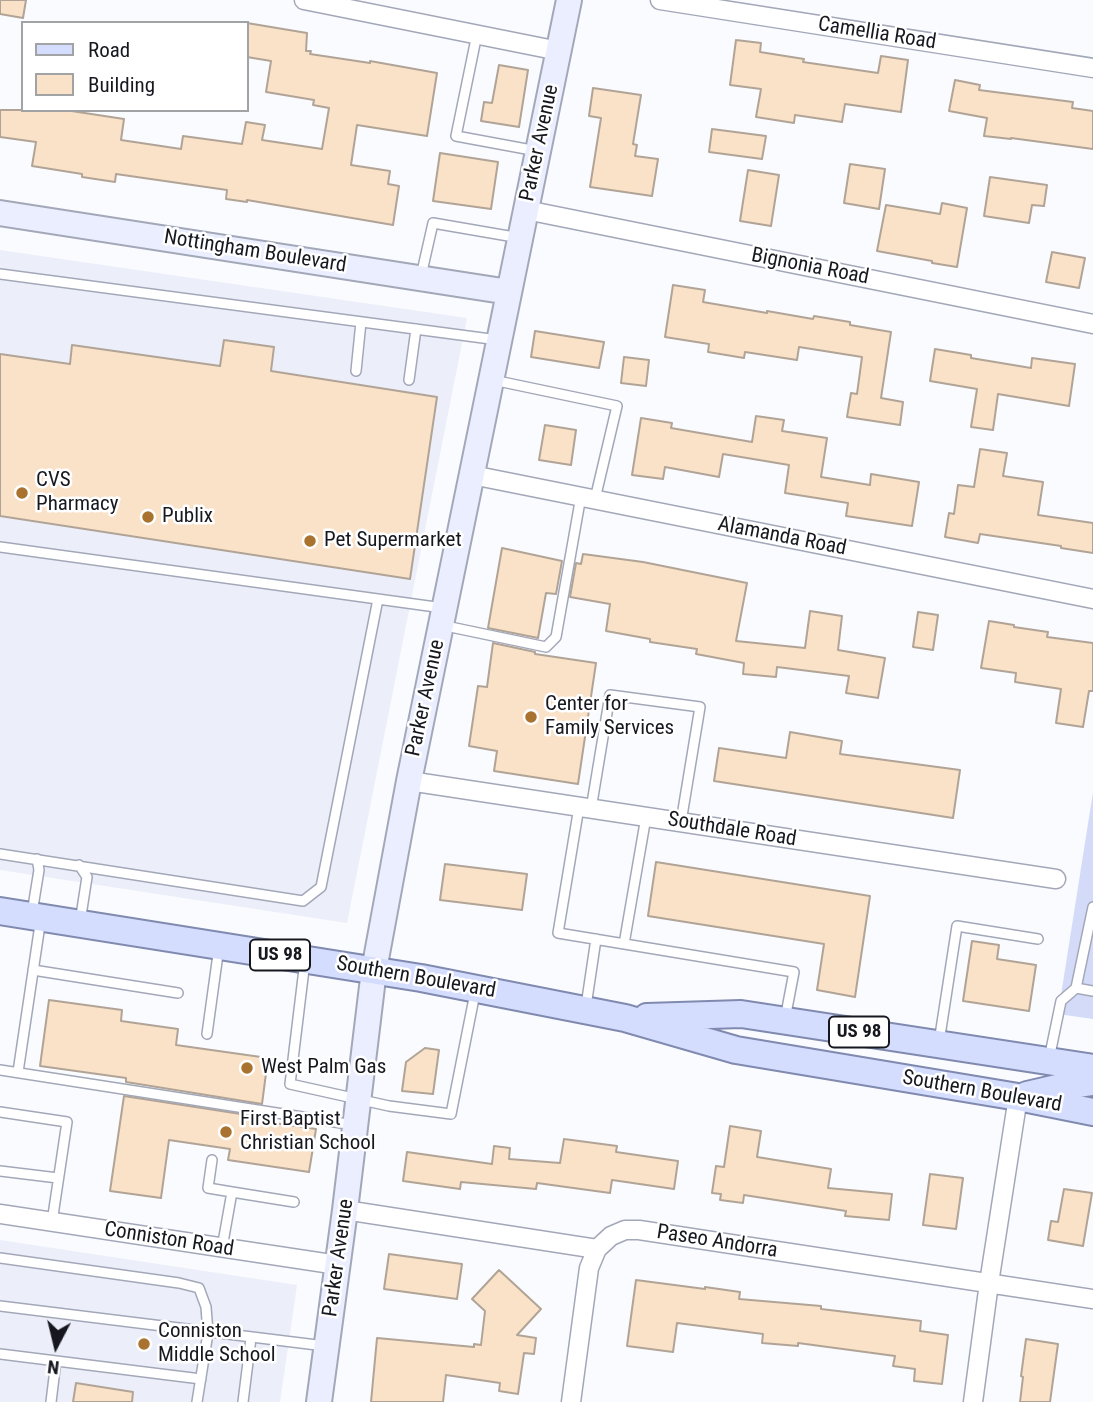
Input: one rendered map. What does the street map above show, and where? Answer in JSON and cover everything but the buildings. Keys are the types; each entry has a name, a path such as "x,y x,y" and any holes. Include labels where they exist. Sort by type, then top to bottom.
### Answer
{"main road":[{"name":"Southern Boulevard","path":"0,911 374,970 625,1018 736,1050 1093,1112"},
{"name":"Southern Boulevard","path":"625,1018 741,1014 1093,1068"},
{"path":"1018,1097 1093,1082"}],"street":[{"path":"304,0 559,51"},
{"name":"Parker Avenue","path":"319,1402 374,970 442,616 569,0"},
{"name":"Camellia Road","path":"660,0 1093,68"},
{"name":"Bignonia Road","path":"526,210 1093,324"},
{"name":"Nottingham Boulevard","path":"0,213 509,292"},
{"name":"Alamanda Road","path":"472,475 1093,599"},
{"name":"Southdale Road","path":"409,781 1056,879"},
{"path":"973,1402 1018,1097"},
{"path":"345,1210 597,1248 589,1268 570,1402"},
{"name":"Conniston Road","path":"0,1214 338,1265"},
{"name":"Paseo Andorra","path":"597,1248 611,1236 625,1230 639,1230 1093,1299"}],"lane":[{"path":"477,34 456,136 538,152"},
{"path":"421,278 433,222 520,238"},
{"path":"0,274 499,341"},
{"path":"356,371 360,322"},
{"path":"409,380 415,329"},
{"path":"0,547 378,599 546,647 556,637 588,498 617,407 491,380"},
{"path":"0,853 303,901 321,887 378,599"},
{"path":"681,822 701,707 610,695 558,933 794,971 785,1021"},
{"path":"624,944 646,817"},
{"path":"18,1073 33,970 39,870 37,859"},
{"path":"79,865 87,877 79,924"},
{"path":"1049,1061 1061,1001 1076,988 1093,907"},
{"path":"939,1044 957,926 1038,939"},
{"path":"586,1011 596,939"},
{"path":"207,1034 220,946"},
{"path":"306,959 290,1084 389,1106 451,1115 475,989"},
{"path":"33,970 178,993"},
{"path":"1076,988 1093,991"},
{"path":"0,1070 356,1125"},
{"path":"0,1112 67,1122 52,1222"},
{"path":"212,1160 208,1188 294,1202"},
{"path":"0,1171 58,1178"},
{"path":"222,1248 232,1192"},
{"path":"0,1258 179,1283 199,1289 206,1307 208,1333 197,1402"},
{"path":"0,1306 327,1347"},
{"path":"243,1402 251,1338"},
{"path":"0,1354 201,1379"},
{"path":"51,1402 56,1361"}],"shaded area":[{"path":"0,250 467,318 347,923 0,870"},
{"path":"1093,792 1093,1019 1058,1014"},
{"name":"Conniston Middle School","path":"0,1240 297,1285 280,1402 0,1402"}],"place":[{"name":"CVS Pharmacy","path":"22,493"},
{"name":"Publix","path":"148,517"},
{"name":"Pet Supermarket","path":"310,541"},
{"name":"Center for Family Services","path":"531,717"},
{"name":"West Palm Gas","path":"247,1068"},
{"name":"First Baptist Christian School","path":"226,1132"},
{"name":"Conniston Middle School","path":"144,1344"}]}
